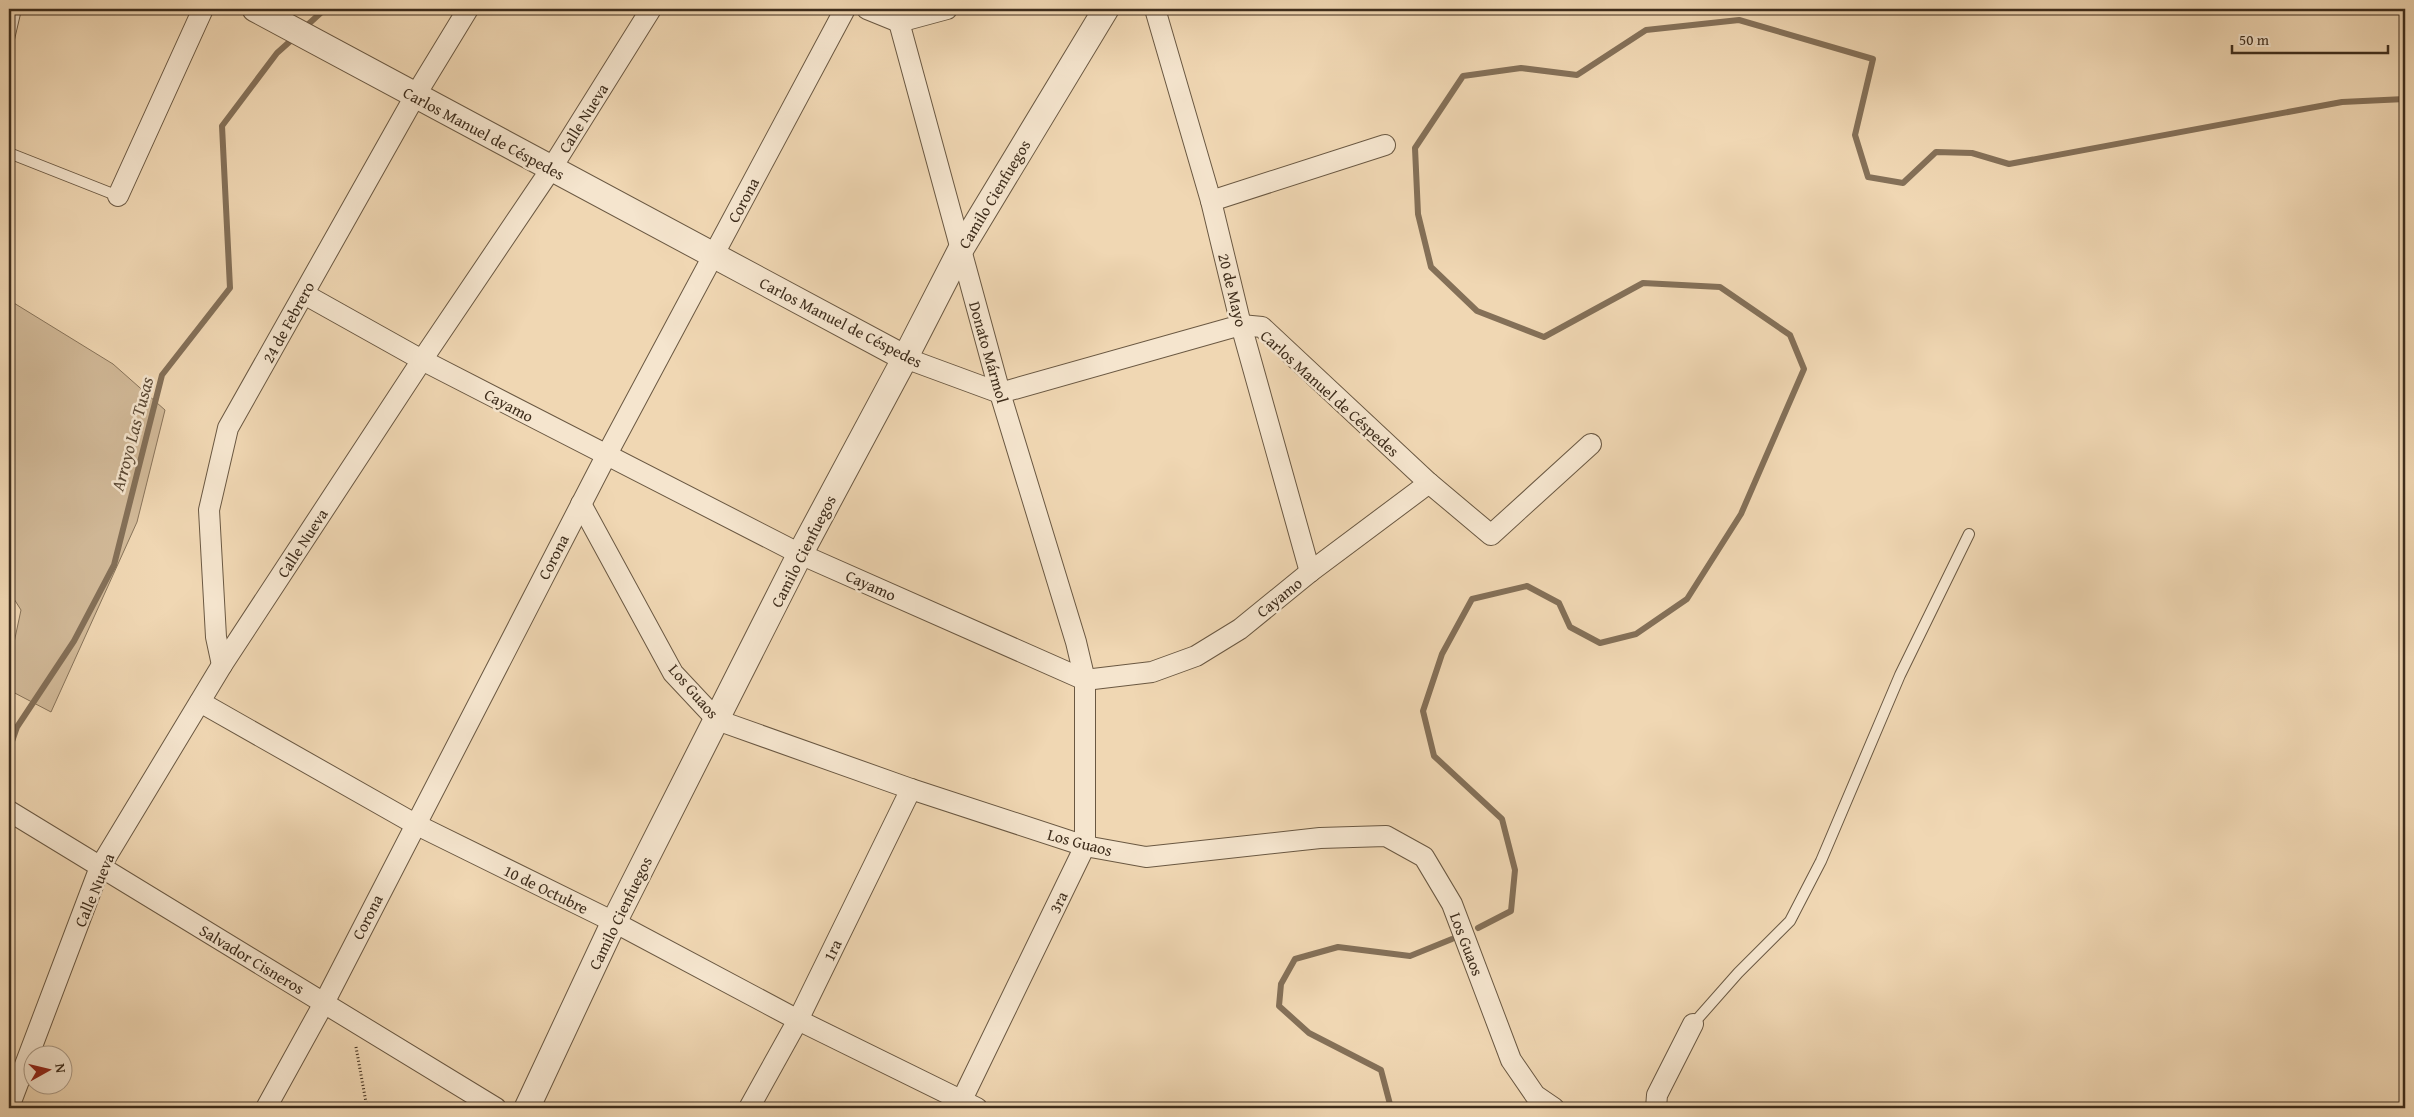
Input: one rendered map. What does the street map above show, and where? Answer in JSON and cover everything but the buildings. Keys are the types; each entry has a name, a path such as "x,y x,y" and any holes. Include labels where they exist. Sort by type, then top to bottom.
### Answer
{"street":[{"path":"118,196 203,9"},
{"name":"24 de Febrero","path":"222,665 216,637 209,510 228,428 415,96 468,9"},
{"name":"Calle Nueva","path":"9,1108 100,867 222,665 422,360 551,169 651,9"},
{"name":"Corona","path":"266,1108 324,1003 580,504 845,9"},
{"path":"867,9 900,22 947,9"},
{"name":"Camilo Cienfuegos","path":"527,1108 614,922 800,554 961,249 1106,9"},
{"name":"20 de Mayo","path":"1155,9 1211,200 1241,325 1310,572"},
{"name":"Carlos Manuel de Céspedes","path":"263,13 905,358 1000,393 1241,325 1262,327 1429,483 1491,535 1592,444"},
{"name":"Donato Mármol","path":"900,22 1000,393 1076,642 1085,680"},
{"path":"1211,200 1385,145"},
{"name":"Cayamo","path":"304,294 422,360 800,554 1085,680 1152,672 1196,656 1240,629 1310,572 1429,483"},
{"name":"Los Guaos","path":"580,504 673,673 717,720 911,789 1085,846 1146,857 1320,838 1386,836 1424,857 1452,904 1510,1060 1535,1096 1554,1108"},
{"name":"3ra","path":"966,1106 1085,846 1085,680"},
{"name":"10 de Octubre","path":"200,702 415,824 614,922 798,1020 966,1106"},
{"name":"1ra","path":"749,1108 798,1020 911,789"},
{"name":"Salvador Cisneros","path":"9,811 496,1108"},
{"path":"1656,1108 1657,1095 1693,1024"}],"lane":[{"path":"9,39 16,9"},
{"path":"9,153 118,196"},
{"path":"1693,1024 1738,973 1790,921 1821,861 1900,675 1969,534"}],"path":[{"path":"350,1020 367,1108"}],"shaded area":[{"path":"9,300 113,364 165,410 137,522 51,712 9,690 9,666 21,610 9,591"}],"waterway":[{"name":"Arroyo Las Tusas","path":"303,29 325,9"},
{"path":"1478,928 1511,911 1515,870 1502,819 1434,756 1423,711 1442,654 1472,599 1527,586 1559,603 1570,627 1600,643 1636,634 1687,599 1741,514 1804,369 1790,335 1720,287 1643,283 1544,337 1477,311 1431,267 1418,214 1415,148 1463,76 1521,68 1577,75 1646,30 1739,20 1873,59 1855,135 1868,177 1903,183 1936,152 1972,153 2009,164 2342,102 2405,99"},
{"name":"Arroyo Las Tusas","path":"9,750 17,727 74,641 114,565 162,375 230,288 222,126 277,53 296,36"},
{"path":"1391,1108 1381,1070 1309,1033 1279,1006 1281,984 1295,959 1338,947 1410,956 1452,939"}]}
